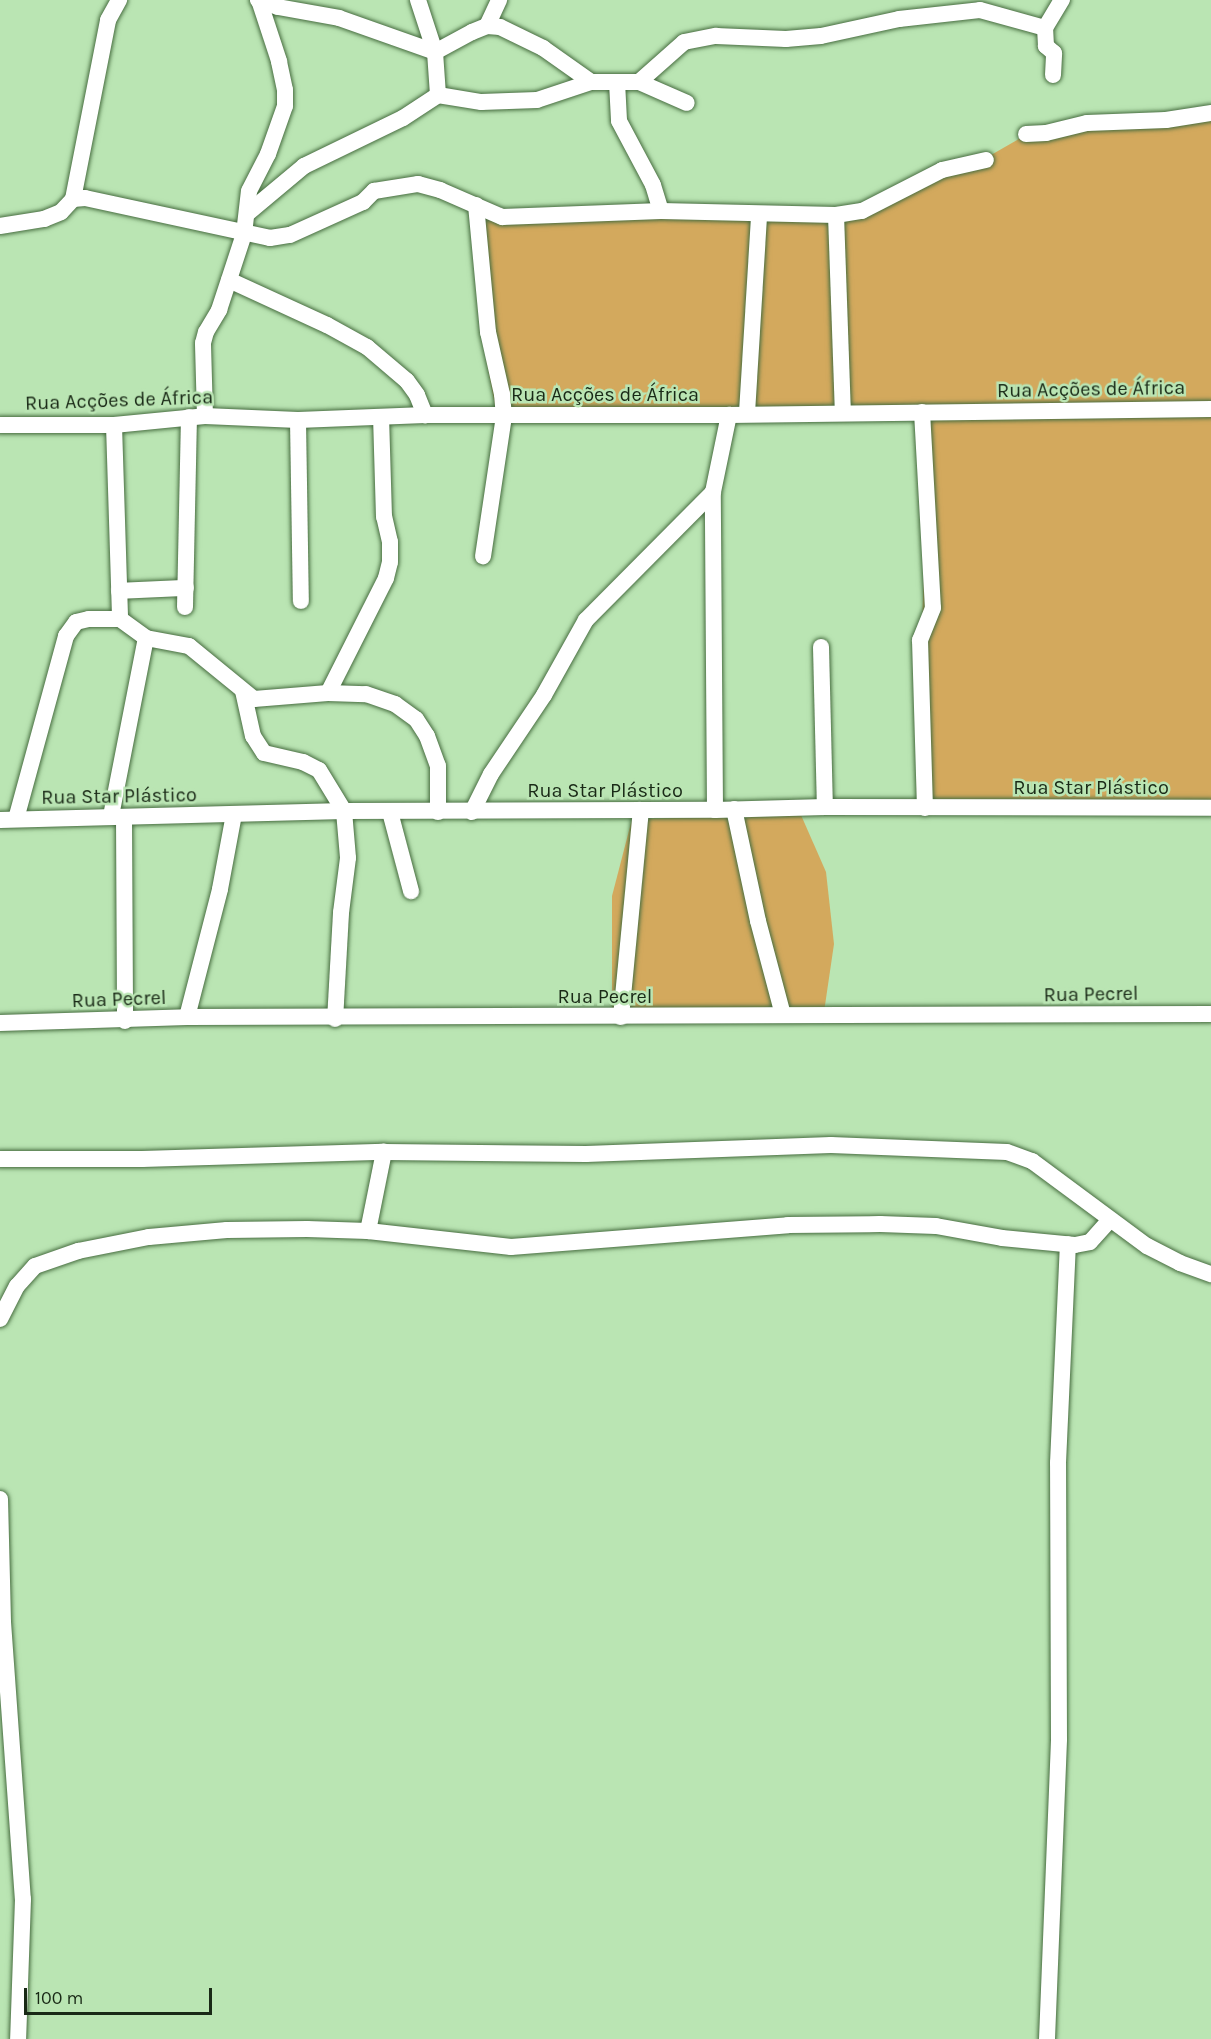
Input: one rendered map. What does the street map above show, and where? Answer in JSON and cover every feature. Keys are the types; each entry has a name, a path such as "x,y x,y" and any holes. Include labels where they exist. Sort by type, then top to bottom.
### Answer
{"street":[{"path":"0,226 44,219 61,212 73,199 108,20 117,0"},
{"path":"258,0 278,7 339,18 435,52 487,26 500,27 543,48 591,82"},
{"path":"185,607 203,343 229,280 244,234 249,212 249,190 268,154 285,106 285,90 279,61 258,0"},
{"path":"418,0 435,52 438,95"},
{"path":"487,26 499,0"},
{"path":"1053,75 1054,53 1046,46 1045,28 1062,0"},
{"path":"639,82 684,42 716,36 786,39 821,36 975,5 1045,28"},
{"path":"249,212 304,166 403,118 438,95 481,102 537,100 591,82 639,82 687,104"},
{"path":"617,82 619,121 653,185 661,211"},
{"path":"1026,134 1046,134 1088,123 1166,120 1211,113"},
{"path":"73,199 105,201 270,238 290,235 363,202 374,191 418,183 502,217 661,211 759,215 836,214 862,211 942,170 986,160"},
{"path":"476,205 488,332 502,394 504,416 483,556"},
{"path":"836,214 843,412"},
{"path":"747,413 759,215"},
{"path":"229,280 327,325 367,347 407,381 417,395 425,415"},
{"name":"Rua Acções de África","path":"0,425 114,425 197,417 298,420 425,415 729,415 1211,409"},
{"path":"922,412 933,609 920,640 925,808"},
{"path":"715,810 713,492 729,415"},
{"path":"328,693 386,578 390,562 390,542 384,517 381,417"},
{"path":"298,420 301,601"},
{"path":"114,425 120,619"},
{"path":"472,812 491,774 544,696 586,620 713,492"},
{"path":"119,591 186,588"},
{"path":"8,820 66,636 76,622 88,619 120,619 146,638 189,646 254,699 328,693 366,694 394,704 416,719 427,736 438,766 440,782 438,812"},
{"path":"125,1021 117,817 146,638"},
{"path":"820,647 825,807"},
{"path":"243,691 253,736 264,753 303,762 319,770 344,811 348,858 341,914 335,1019"},
{"name":"Rua Star Plástico","path":"8,820 344,811 715,810 825,807 1211,808"},
{"path":"734,809 758,921 783,1015"},
{"path":"621,1017 641,810"},
{"path":"390,812 411,891"},
{"path":"187,1017 194,982 220,889 234,814"},
{"name":"Rua Pecrel","path":"0,1023 125,1021 187,1017 335,1019 1211,1014"},
{"path":"0,1159 142,1159 384,1152 586,1154 831,1145 1007,1152 1032,1161 1147,1246 1180,1263 1211,1274"},
{"path":"368,1231 384,1152"},
{"path":"0,1319 17,1286 35,1266 78,1251 148,1236 227,1230 368,1231 511,1247 788,1226 880,1224 936,1226 1002,1238 1068,1244 1090,1242 1110,1220"},
{"path":"1047,2039 1059,1739 1058,1463 1068,1244"},
{"path":"0,1499 3,1622 23,1899 18,2039"}],"shaded area":[{"path":"1211,115 1211,804 935,814 916,789 929,433 927,416 496,411 486,359 481,211 851,210 984,159 1024,136"},
{"path":"801,815 826,872 834,944 824,1012 612,1015 612,896 632,819"}]}
